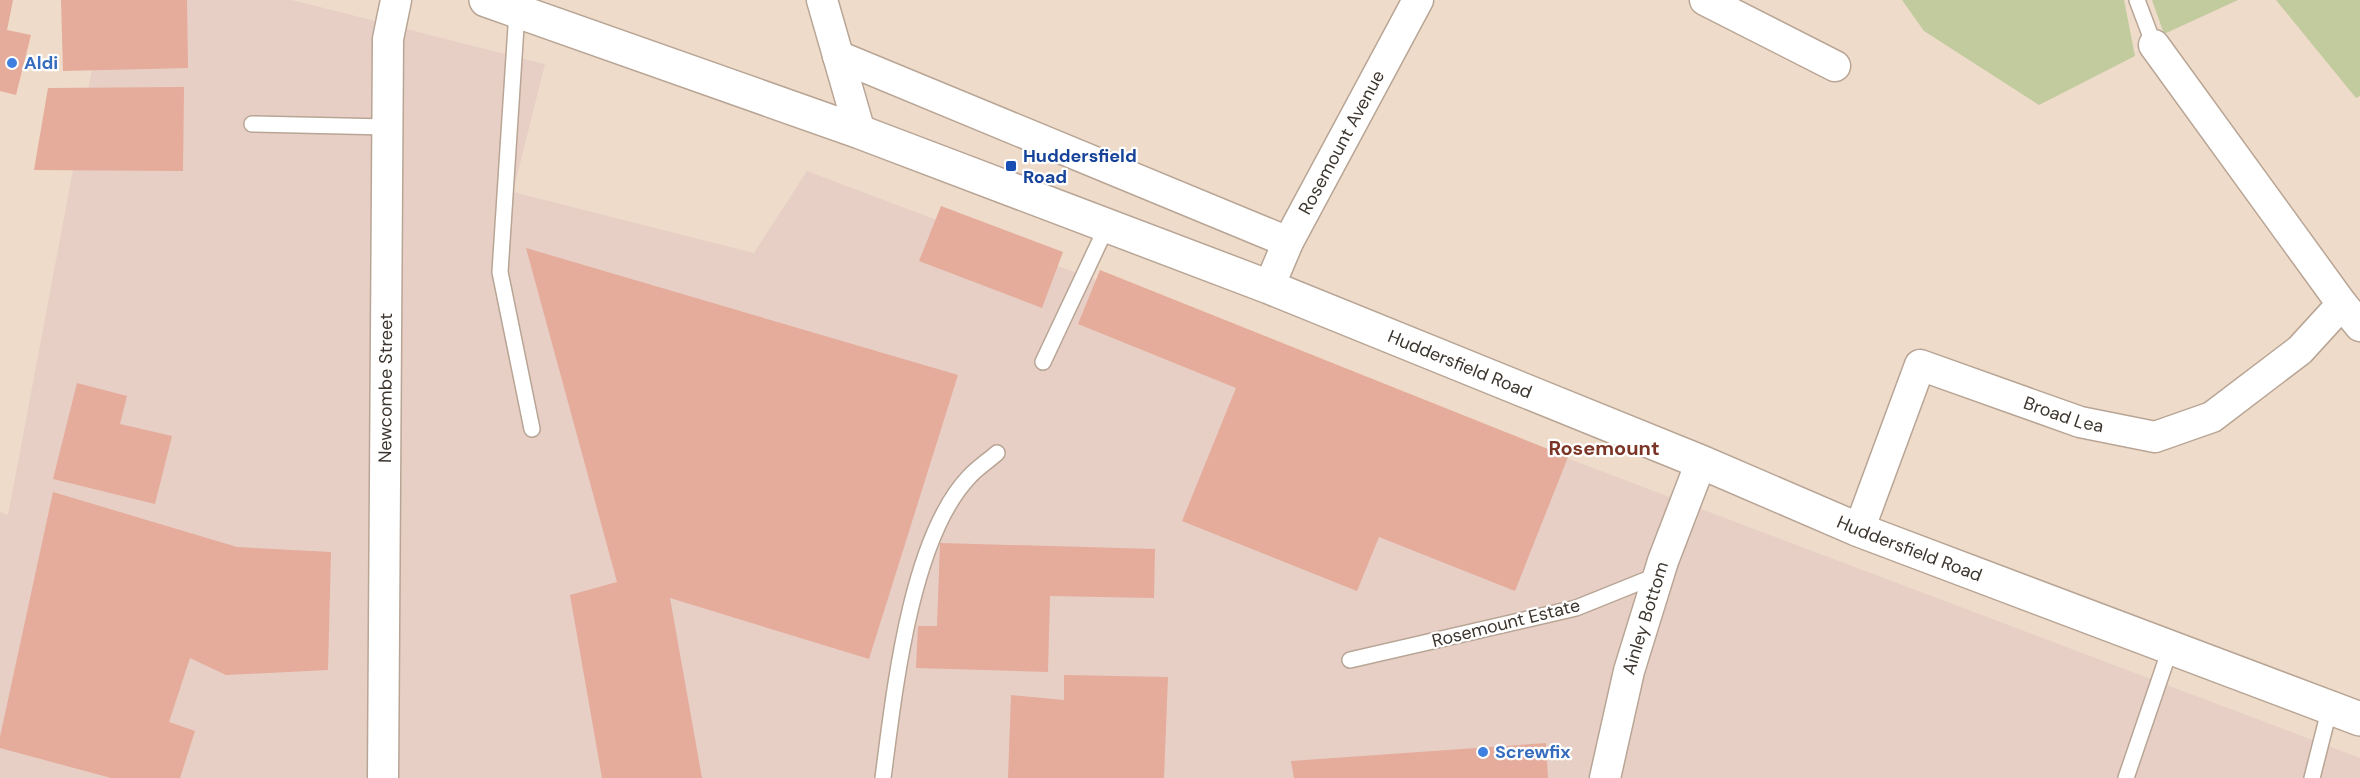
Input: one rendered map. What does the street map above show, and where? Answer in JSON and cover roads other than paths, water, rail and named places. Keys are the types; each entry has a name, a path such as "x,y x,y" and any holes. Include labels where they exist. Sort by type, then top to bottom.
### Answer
{"street":[{"name":"Newcombe Street","path":"382,778 388,39 396,0"},
{"name":"Huddersfield Road","path":"486,0 860,132 1269,287 1701,462 1859,530 2360,719"},
{"path":"822,0 860,132"},
{"name":"Rosemount Avenue","path":"1269,287 1288,243 1418,0"},
{"path":"1705,0 1835,66"},
{"name":"Broad Lea","path":"1859,530 1920,364 2080,422 2155,437 2212,417 2300,350 2351,315 2154,45"},
{"path":"838,56 1288,243"},
{"name":"Ainley Bottom","path":"1605,778 1629,671 1658,575 1701,462"}],"lane":[{"path":"2137,0 2154,45"},
{"path":"517,11 500,272 532,429"},
{"path":"252,124 387,127"},
{"path":"1043,362 1107,226"},
{"path":"883,778 904,643 925,551 948,506 969,477 997,453"},
{"name":"Rosemount Estate","path":"1350,660 1576,608 1658,575"},
{"path":"2126,778 2171,646"},
{"path":"2312,778 2330,707"}],"place":[{"name":"Aldi","path":"12,63"},
{"name":"Huddersfield Road","path":"1011,166"},
{"name":"Screwfix","path":"1483,752"}],"district":[{"name":"Rosemount","path":"1604,448"}]}
